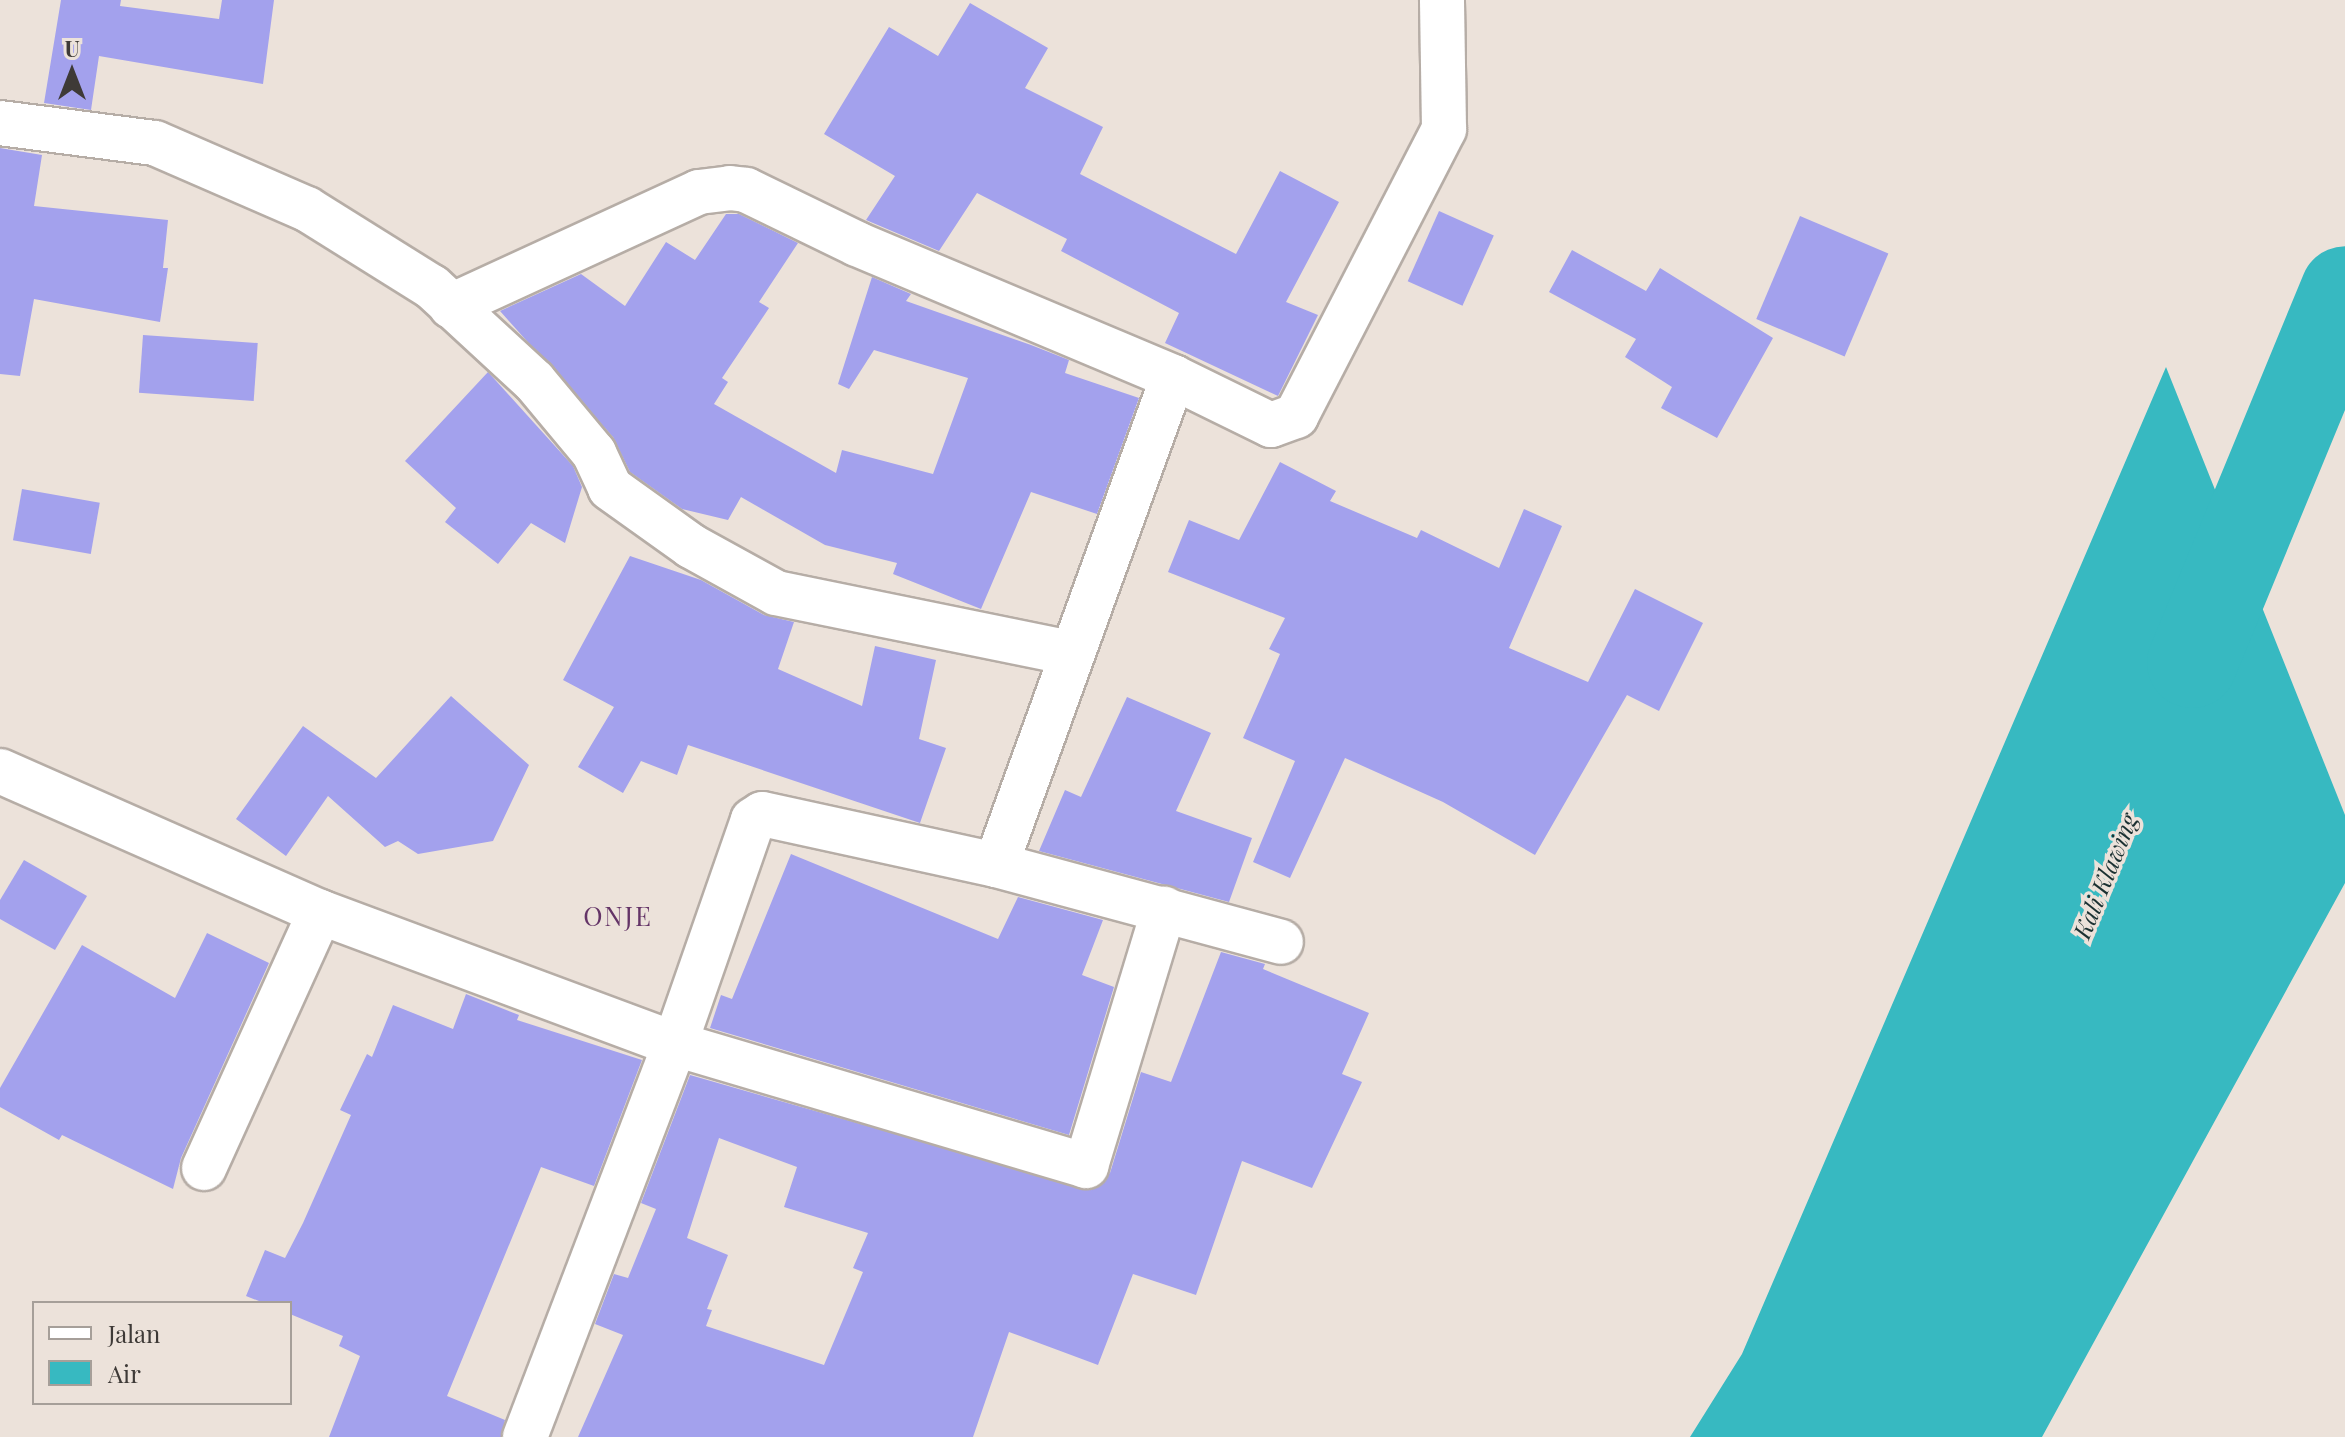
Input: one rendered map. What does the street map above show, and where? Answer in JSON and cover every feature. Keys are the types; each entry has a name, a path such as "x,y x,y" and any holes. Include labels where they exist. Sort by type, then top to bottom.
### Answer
{"street":[{"path":"451,306 688,196 730,188 746,190 870,249 1173,377 1271,425 1296,416 1444,129 1442,0"},
{"path":"0,123 155,143 307,209 432,287 534,381 594,453 610,488 691,546 776,593 1070,653"},
{"path":"996,865 1070,653 1173,377"},
{"path":"0,771 320,912 675,1044 1086,1166 1164,909"},
{"path":"532,1435 753,820 762,814 996,865 1281,942"},
{"path":"204,1168 320,912"}],"water":[{"path":"2166,367 2345,815 2345,883 2042,1437 1690,1437 1742,1354"}],"building":[{"path":"61,0 121,0 120,6 219,19 222,0 274,0 263,84 99,56 91,110 44,103"},
{"path":"970,3 1048,48 1025,88 1103,127 1080,174 1236,254 1280,171 1339,202 1286,302 1318,315 1278,396 1165,343 1179,313 1061,251 1067,239 977,193 939,251 866,220 895,176 824,134 889,27 938,56"},
{"path":"0,148 42,155 34,206 168,220 163,268 168,268 160,322 34,299 20,376 0,374"},
{"path":"1439,211 1494,235 1462,306 1408,281"},
{"path":"726,214 739,214 798,243 759,302 769,308 722,378 728,382 714,404 836,473 842,450 933,474 968,378 874,350 849,389 838,384 872,277 911,294 906,301 1069,360 1065,373 1139,398 1097,514 1031,492 981,609 893,574 897,563 825,545 741,497 728,520 682,509 630,472 613,437 500,311 581,274 625,306 666,242 695,260"},
{"path":"1800,216 1888,254 1845,357 1756,319"},
{"path":"1572,250 1646,291 1660,268 1773,338 1717,438 1661,408 1672,387 1625,357 1636,339 1549,292"},
{"path":"143,335 258,343 254,401 139,393"},
{"path":"488,372 573,466 582,487 565,543 531,523 498,564 445,522 456,508 405,461"},
{"path":"1280,462 1336,491 1330,501 1417,538 1421,530 1499,568 1524,509 1562,526 1509,648 1588,682 1635,589 1703,623 1659,711 1627,695 1535,855 1443,802 1345,758 1290,878 1253,862 1295,761 1243,738 1280,654 1269,649 1285,618 1168,572 1189,520 1239,540"},
{"path":"22,489 100,503 91,554 13,540"},
{"path":"630,556 701,580 764,615 794,622 778,669 862,706 875,646 936,660 919,739 946,748 920,823 688,745 677,775 641,761 623,793 578,767 614,707 563,680"},
{"path":"451,696 529,765 493,841 418,854 398,841 385,847 328,796 286,856 236,819 303,726 376,778"},
{"path":"1127,697 1211,733 1176,811 1252,838 1229,902 1039,851 1065,790 1081,797"},
{"path":"791,854 998,939 1018,897 1103,920 1082,975 1114,987 1069,1135 710,1028 721,995 732,999"},
{"path":"24,860 87,896 55,950 0,919 0,900"},
{"path":"207,933 269,963 181,1158 173,1189 62,1135 59,1140 0,1107 0,1088 82,945 175,998"},
{"path":"1221,952 1265,964 1263,969 1369,1013 1342,1074 1362,1082 1312,1188 1242,1161 1196,1295 1133,1274 1098,1365 1009,1332 973,1437 578,1437 623,1335 595,1324 614,1274 628,1278 656,1209 641,1203 690,1075 1091,1190 1110,1173 1141,1072 1171,1082","holes":["719,1138 797,1167 784,1207 868,1233 853,1268 863,1272 824,1365 706,1326 712,1310 707,1309 728,1255 687,1238"]},
{"path":"466,994 519,1015 517,1020 642,1060 594,1186 541,1167 447,1396 505,1420 501,1437 329,1437 360,1356 339,1346 343,1336 292,1315 292,1301 259,1301 246,1296 265,1250 285,1258 303,1223 351,1115 340,1110 367,1054 372,1057 393,1005 453,1029"}],"waterway":[{"name":"Kali Klawing","path":"2192,663 2345,291"}],"district":[{"name":"ONJE","path":"618,916"}]}
